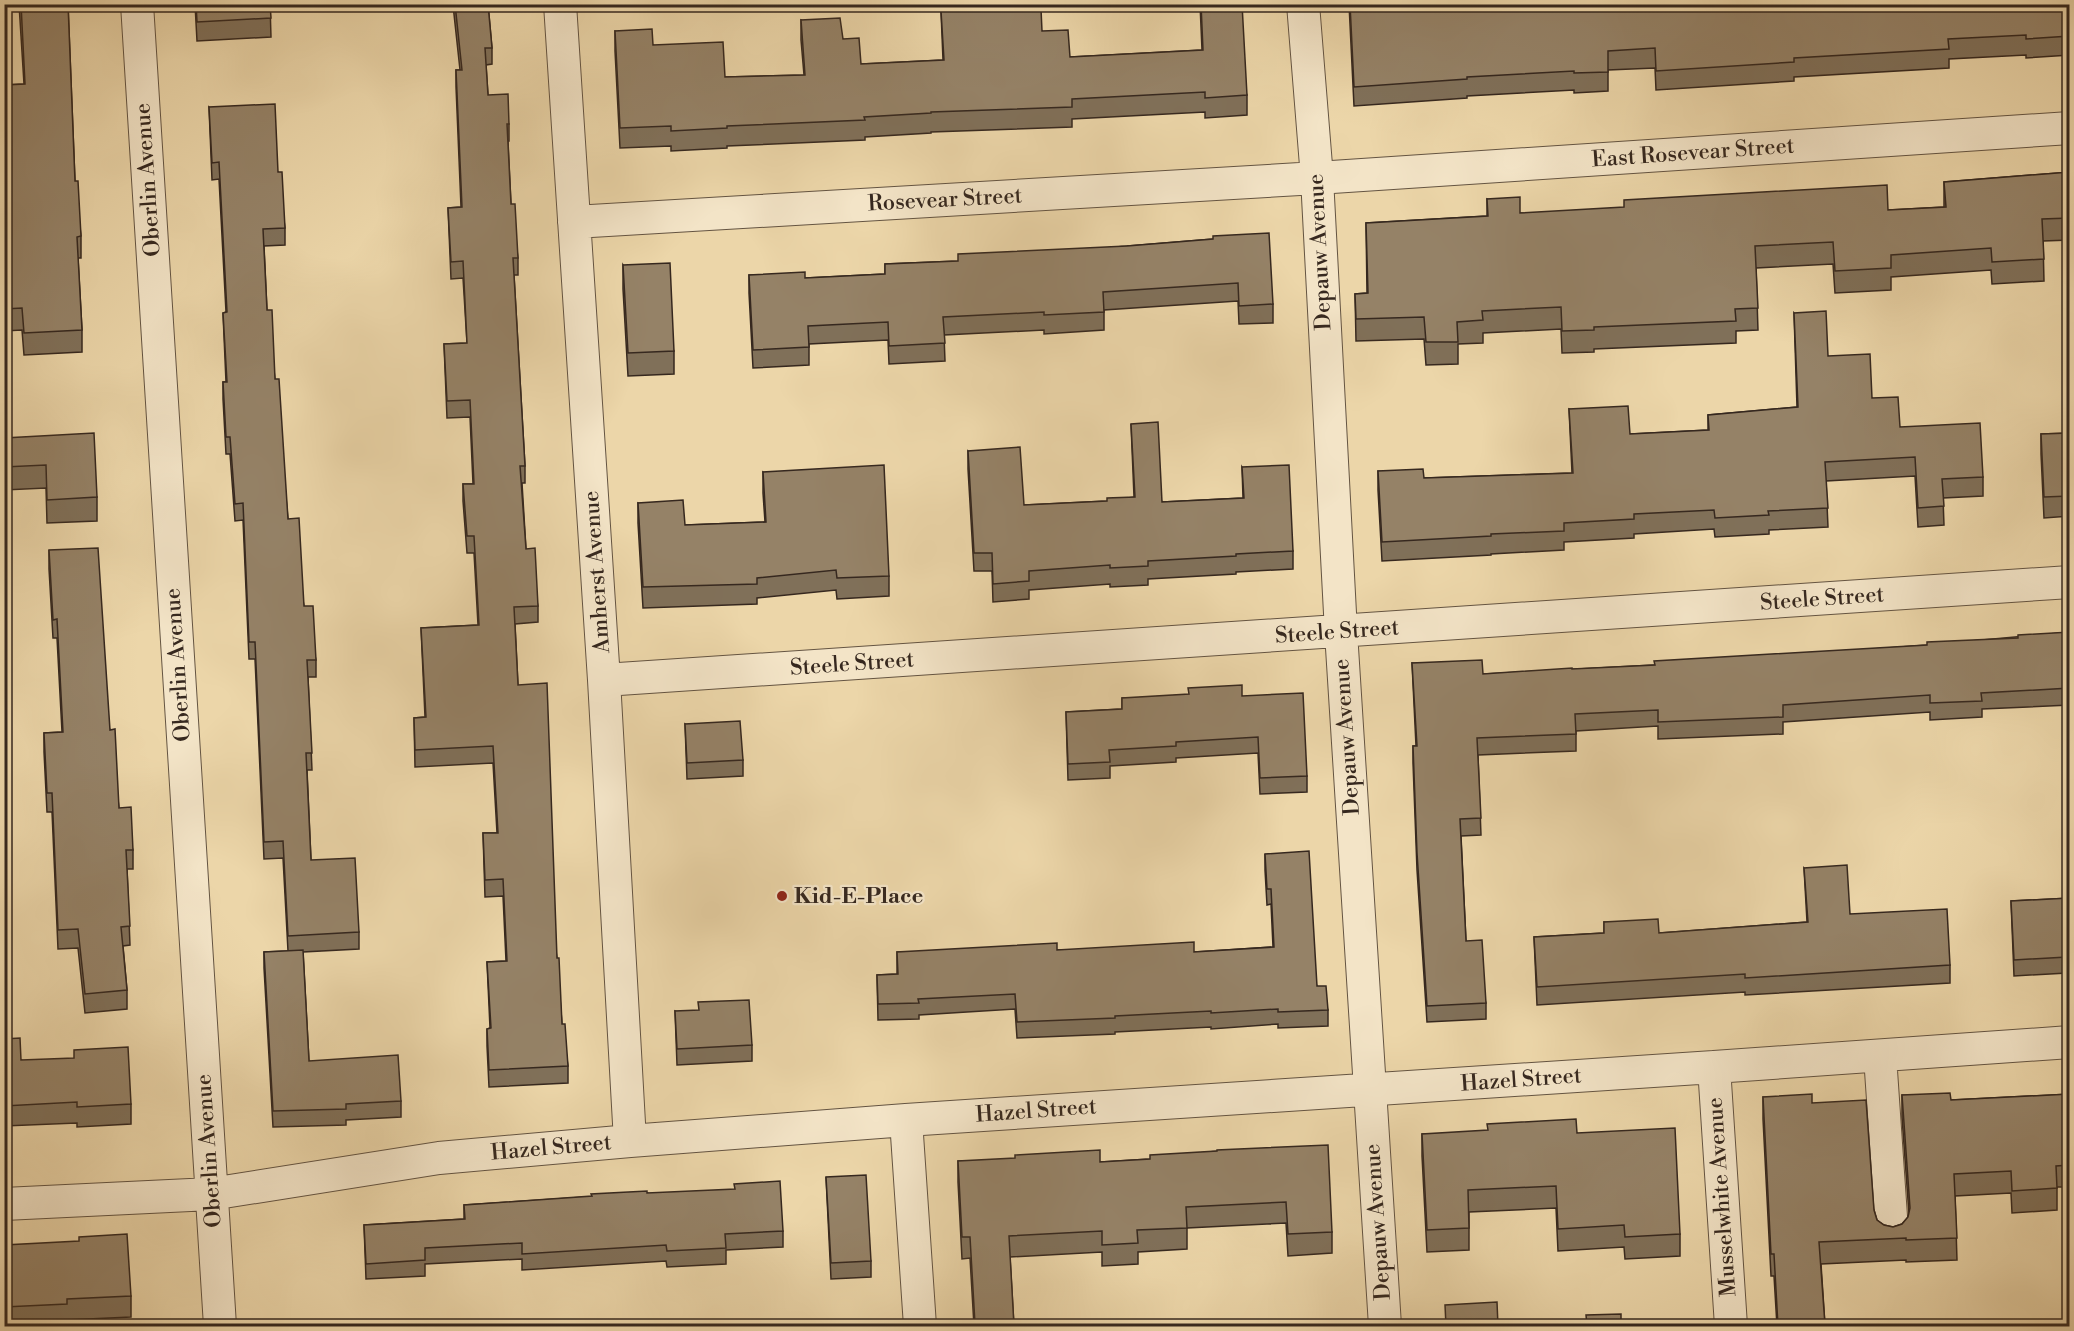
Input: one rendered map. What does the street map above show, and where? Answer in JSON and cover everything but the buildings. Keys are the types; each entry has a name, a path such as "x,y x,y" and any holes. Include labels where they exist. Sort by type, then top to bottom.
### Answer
{"street":[{"name":"Oberlin Avenue","path":"137,4 220,1326"},
{"name":"Amherst Avenue","path":"560,4 604,680 630,1141"},
{"name":"Depauw Avenue","path":"1303,4 1317,178 1341,632 1385,1326"},
{"name":"East Rosevear Street","path":"1317,178 2070,128"},
{"name":"Rosevear Street","path":"574,222 1317,178"},
{"name":"Steele Street","path":"604,680 2070,582"},
{"name":"Hazel Street","path":"4,1204 212,1194 439,1158 630,1141 906,1120 2070,1042"},
{"path":"1880,1056 1892,1232"},
{"name":"Musselwhite Avenue","path":"1714,1067 1731,1326"},
{"path":"906,1120 920,1326"}],"place":[{"name":"Kid-E-Place","path":"782,896"}]}
